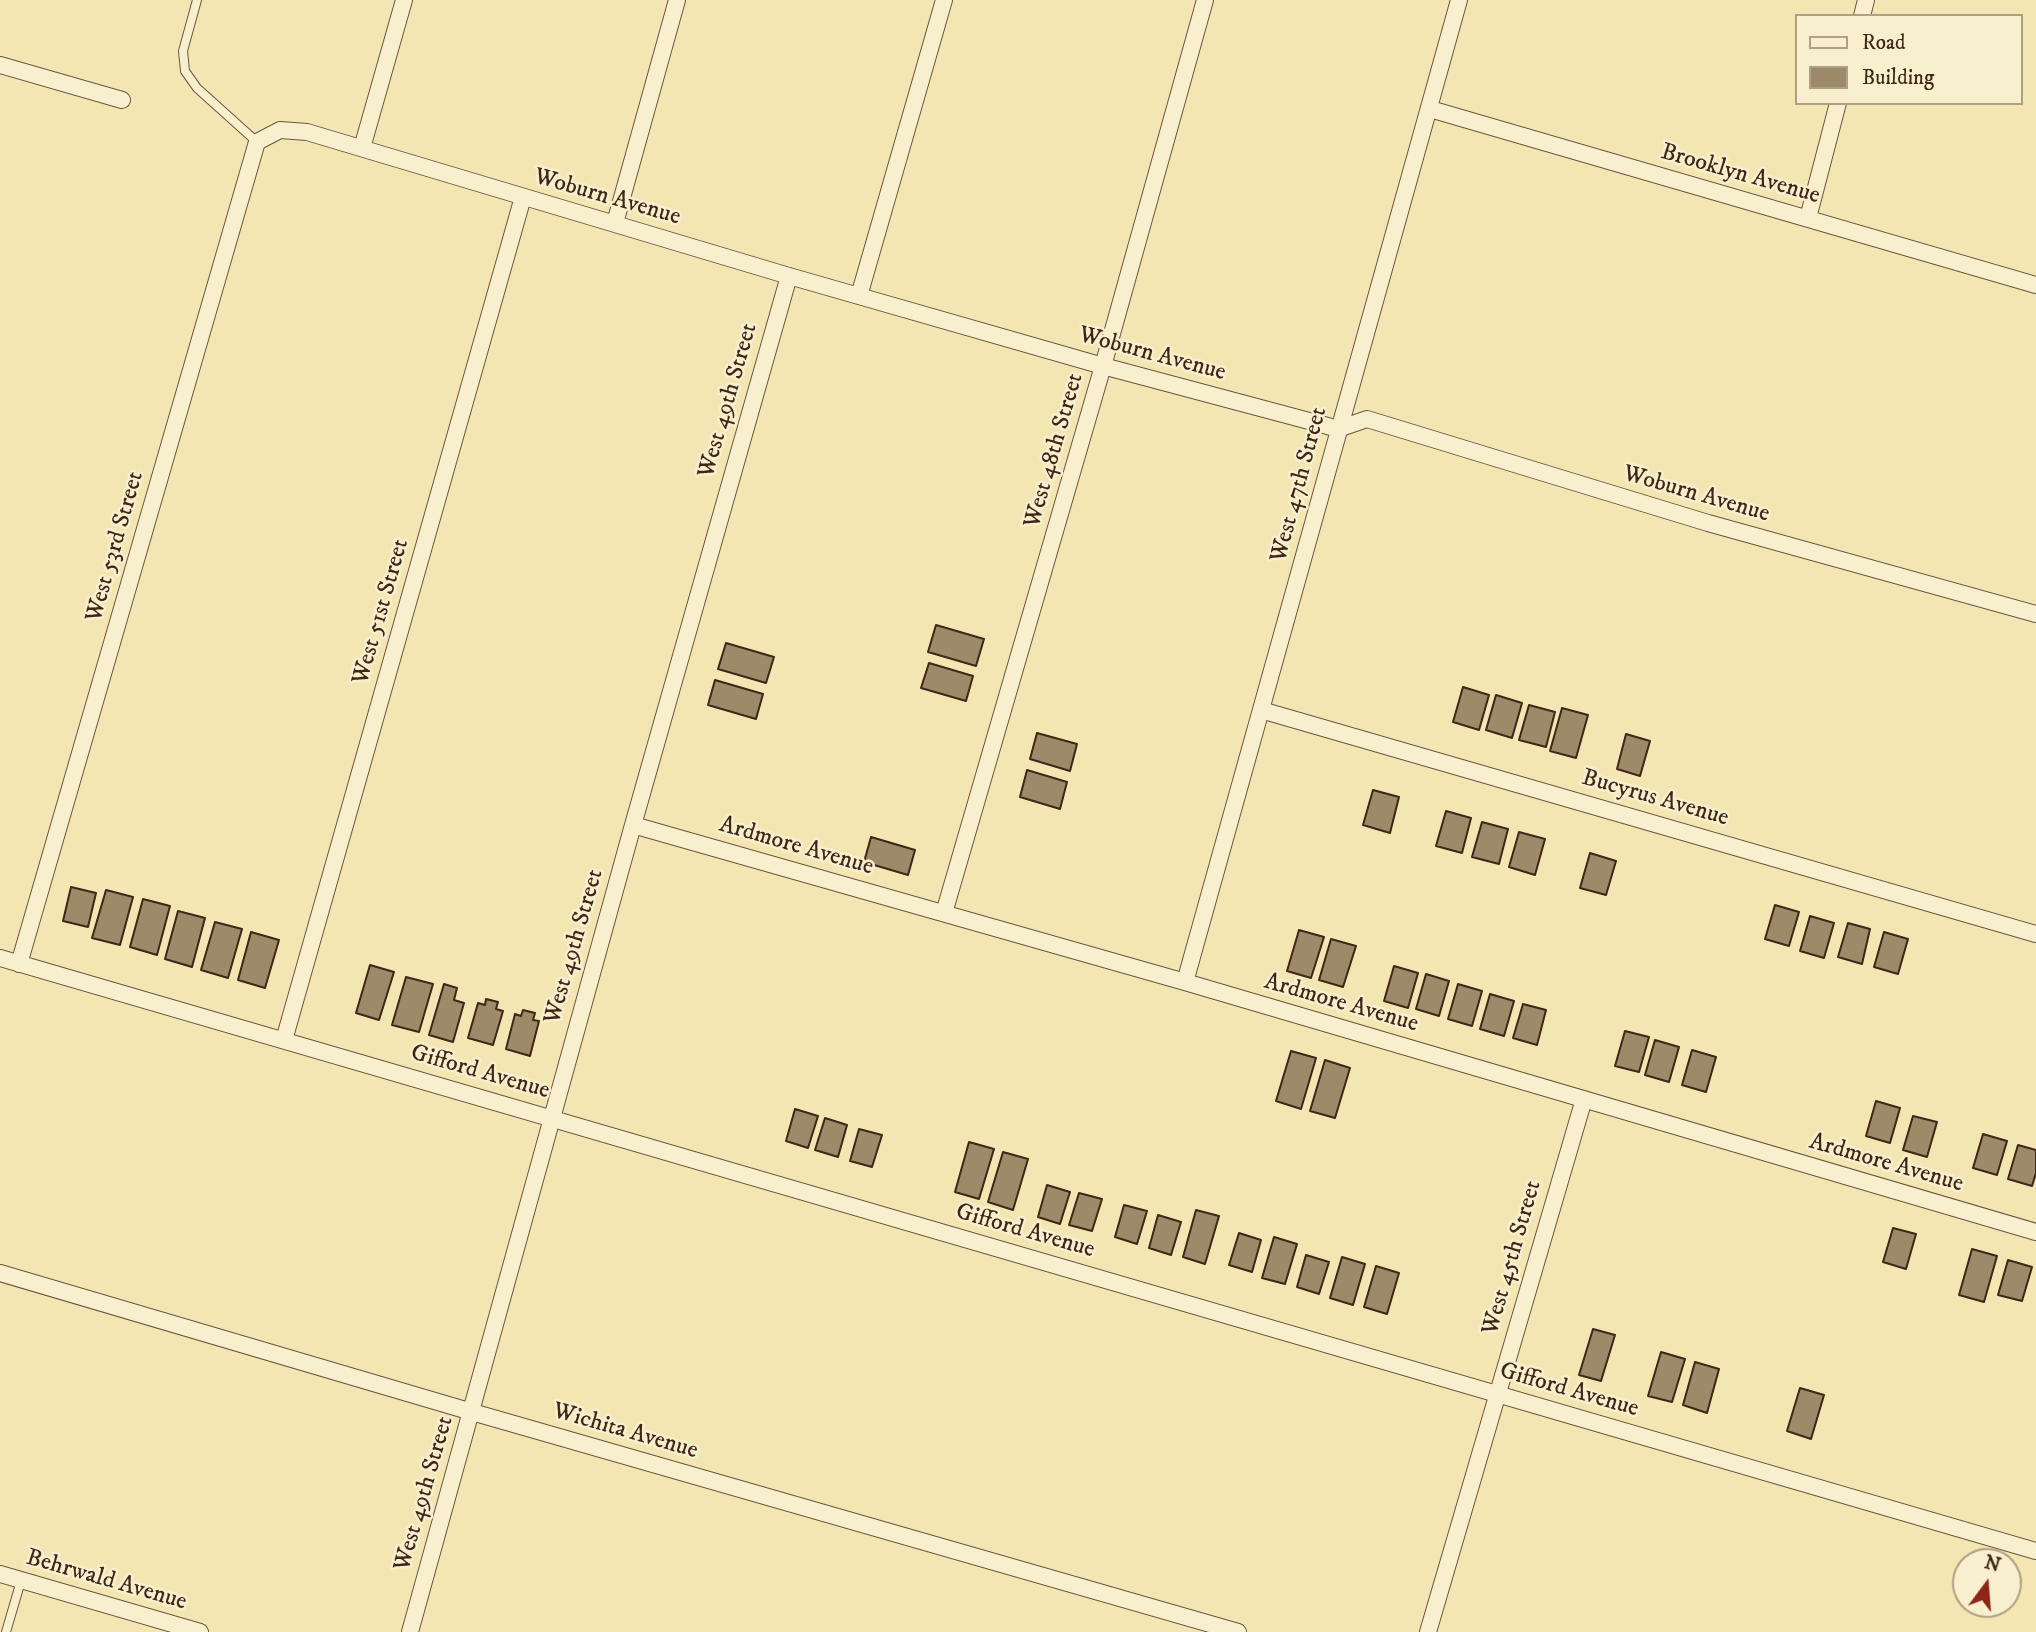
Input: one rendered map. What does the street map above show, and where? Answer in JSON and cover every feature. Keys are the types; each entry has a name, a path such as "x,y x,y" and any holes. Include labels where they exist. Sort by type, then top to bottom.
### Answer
{"street":[{"path":"362,148 404,0"},
{"path":"615,223 677,0"},
{"path":"859,296 944,0"},
{"name":"West 48th Street","path":"944,913 1104,366 1205,0"},
{"name":"West 47th Street","path":"1185,982 1460,0"},
{"path":"0,65 122,100"},
{"path":"1808,218 1837,105"},
{"name":"Brooklyn Avenue","path":"1430,109 2036,285"},
{"name":"Woburn Avenue","path":"257,142 280,130 307,132 1104,366 1338,429 1367,419 1708,523 2036,614"},
{"name":"West 53rd Street","path":"19,964 257,142"},
{"name":"West 51st Street","path":"284,1040 523,197"},
{"name":"West 49th Street","path":"410,1632 551,1117 789,275"},
{"name":"Bucyrus Avenue","path":"1261,710 2036,934"},
{"name":"Ardmore Avenue","path":"633,825 1185,982 2036,1232"},
{"name":"Gifford Avenue","path":"0,958 2036,1551"},
{"name":"West 45th Street","path":"1428,1632 1584,1098"},
{"name":"Wichita Avenue","path":"0,1273 1238,1632"},
{"name":"Behrwald Avenue","path":"0,1574 200,1632"}],"lane":[{"path":"197,0 183,51 185,71 197,88 257,142"},
{"path":"6,1632 21,1581"}],"building":[{"path":"936,625 984,639 976,666 928,652"},
{"path":"726,643 774,657 766,683 718,669"},
{"path":"929,663 973,676 966,701 921,688"},
{"path":"715,680 763,694 756,719 708,705"},
{"path":"1463,687 1489,695 1479,730 1453,722"},
{"path":"1496,695 1522,703 1512,738 1486,730"},
{"path":"1529,705 1555,712 1546,747 1519,740"},
{"path":"1562,708 1588,715 1576,758 1550,751"},
{"path":"1037,733 1077,744 1070,771 1030,759"},
{"path":"1626,734 1650,741 1640,776 1617,769"},
{"path":"1027,770 1067,782 1060,809 1020,797"},
{"path":"1373,790 1399,797 1390,833 1363,825"},
{"path":"1446,811 1471,818 1462,853 1436,846"},
{"path":"1482,822 1508,829 1499,864 1472,857"},
{"path":"1519,832 1545,839 1535,875 1509,867"},
{"path":"871,837 915,850 908,875 864,862"},
{"path":"1590,853 1616,861 1606,895 1580,888"},
{"path":"71,887 96,893 88,927 63,921"},
{"path":"106,890 133,897 120,945 92,938"},
{"path":"143,899 170,906 157,955 130,947"},
{"path":"1775,905 1799,912 1789,946 1765,939"},
{"path":"178,911 205,918 192,967 165,959"},
{"path":"1810,916 1834,923 1824,958 1800,951"},
{"path":"215,922 242,929 228,978 201,970"},
{"path":"1848,923 1870,929 1862,964 1838,957"},
{"path":"1299,930 1324,937 1311,978 1287,971"},
{"path":"251,932 279,940 265,988 238,980"},
{"path":"1884,932 1908,939 1898,974 1874,967"},
{"path":"1331,939 1356,946 1343,987 1319,980"},
{"path":"370,965 394,972 379,1020 356,1013"},
{"path":"1394,966 1418,973 1408,1008 1384,1001"},
{"path":"1426,974 1449,981 1439,1016 1416,1009"},
{"path":"406,977 433,984 419,1032 392,1025"},
{"path":"444,984 457,988 454,1000 464,1003 453,1042 429,1035"},
{"path":"1458,984 1482,991 1472,1026 1448,1019"},
{"path":"1490,994 1514,1001 1504,1036 1480,1029"},
{"path":"486,999 498,1002 496,1009 503,1011 493,1045 468,1038 478,1003 485,1005"},
{"path":"1523,1004 1546,1010 1537,1045 1513,1038"},
{"path":"523,1010 535,1013 533,1020 539,1021 530,1056 506,1049 515,1014 521,1016"},
{"path":"1625,1031 1649,1037 1639,1072 1615,1066"},
{"path":"1655,1040 1679,1047 1669,1082 1645,1075"},
{"path":"1692,1050 1716,1057 1706,1092 1682,1085"},
{"path":"1291,1051 1316,1058 1301,1109 1276,1101"},
{"path":"1325,1060 1350,1068 1335,1118 1310,1111"},
{"path":"1876,1101 1900,1108 1890,1143 1866,1136"},
{"path":"795,1109 818,1116 808,1148 786,1141"},
{"path":"1913,1116 1937,1122 1927,1157 1903,1150"},
{"path":"825,1118 847,1125 838,1157 815,1150"},
{"path":"859,1129 882,1135 872,1167 850,1161"},
{"path":"1983,1134 2007,1141 1997,1175 1973,1168"},
{"path":"969,1142 994,1149 979,1199 955,1192"},
{"path":"2018,1145 2036,1150 2036,1173 2032,1186 2008,1179"},
{"path":"1003,1152 1028,1159 1013,1210 988,1202"},
{"path":"1047,1185 1070,1192 1060,1224 1038,1217"},
{"path":"1079,1193 1102,1199 1092,1231 1069,1225"},
{"path":"1124,1205 1147,1211 1137,1244 1115,1237"},
{"path":"1196,1210 1219,1216 1205,1264 1183,1257"},
{"path":"1158,1215 1181,1222 1171,1255 1149,1248"},
{"path":"1893,1228 1916,1234 1906,1269 1883,1262"},
{"path":"1239,1233 1261,1240 1252,1272 1229,1265"},
{"path":"1274,1237 1297,1244 1285,1284 1262,1278"},
{"path":"1972,1249 1997,1256 1984,1302 1959,1295"},
{"path":"1306,1255 1329,1262 1319,1294 1297,1287"},
{"path":"1342,1257 1365,1264 1353,1305 1330,1298"},
{"path":"2008,1260 2032,1267 2022,1301 1998,1295"},
{"path":"1376,1266 1399,1273 1387,1314 1364,1307"},
{"path":"1593,1329 1615,1335 1601,1381 1579,1375"},
{"path":"1661,1352 1685,1359 1672,1402 1648,1396"},
{"path":"1695,1362 1719,1369 1707,1413 1683,1405"},
{"path":"1800,1388 1824,1395 1811,1439 1787,1431"}]}
